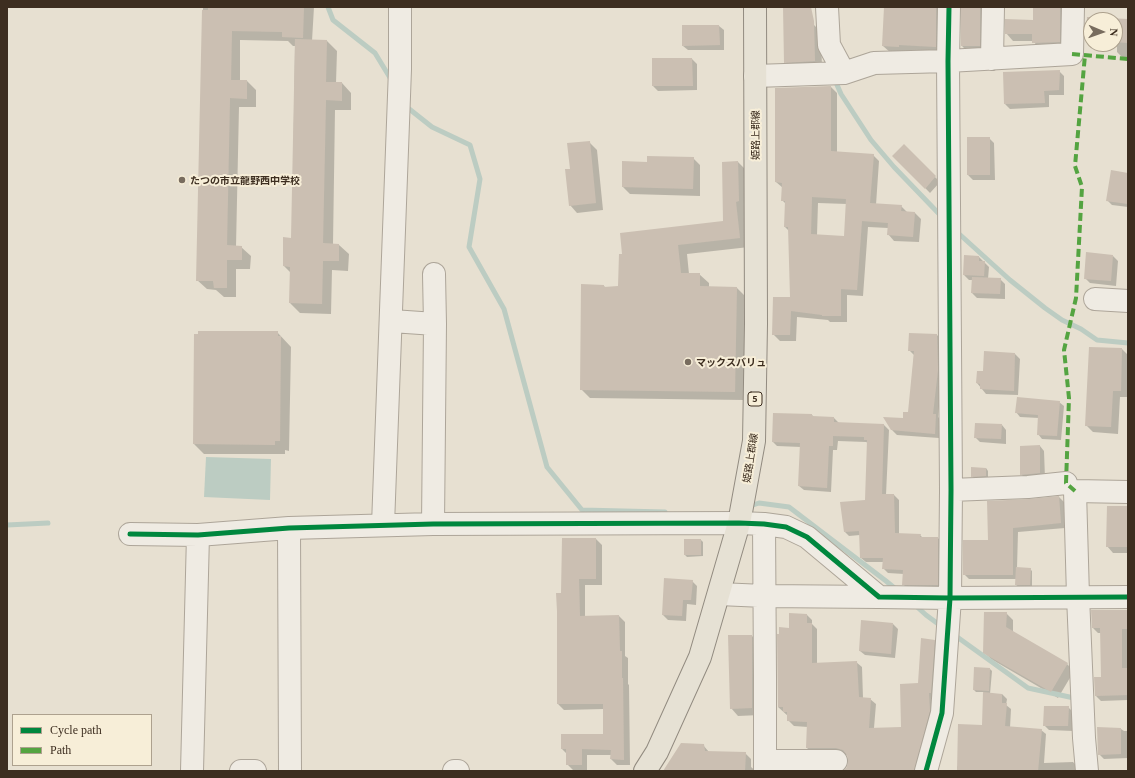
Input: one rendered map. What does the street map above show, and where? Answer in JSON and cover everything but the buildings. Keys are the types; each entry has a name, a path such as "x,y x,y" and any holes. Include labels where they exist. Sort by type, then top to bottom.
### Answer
{"main road":[{"name":"姫路上郡線","path":"645,771 657,752 700,657 739,523 754,441 756,324 755,7"}],"street":[{"path":"383,525 392,320 400,69 400,7"},
{"path":"827,7 829,46 844,73"},
{"path":"926,771 942,713 950,598 949,7"},
{"path":"992,59 993,7"},
{"path":"755,76 844,73 874,63 948,61 1072,54 1072,7"},
{"path":"432,524 435,324 434,274"},
{"path":"1095,299 1128,301"},
{"path":"392,320 435,324"},
{"path":"951,490 1028,487 1066,483"},
{"path":"1087,771 1084,738 1078,596 1076,491 1128,492"},
{"path":"130,534 198,535 289,528 432,524 764,524 786,527 807,537 879,597"},
{"path":"764,524 765,766 836,761"},
{"path":"289,528 290,771"},
{"path":"192,771 198,535"},
{"path":"718,594 764,596 950,598 1078,596 1128,597"},
{"path":"241,771 255,771"}],"shaded area":[{"path":"206,457 271,459 270,500 204,497"}],"waterway":[{"path":"328,7 333,20 375,53 392,81"},
{"path":"834,78 841,94 871,140 894,167 943,218"},
{"path":"406,105 432,127 470,145 480,179 469,247 504,309 547,467 582,510 665,512"},
{"path":"957,232 1010,280 1062,320 1081,329 1097,340 1128,343"},
{"path":"747,507 759,503 789,507 898,591"},
{"path":"7,525 48,523"},
{"path":"915,605 941,626"},
{"path":"953,634 1028,688 1074,698 1074,700"}],"marked path":[{"path":"1072,54 1128,59"},
{"path":"1075,491 1066,483 1069,398 1064,350 1076,298 1082,187 1075,166 1085,55"}],"cycle path":[{"path":"926,771 942,713 950,598 949,7"},
{"path":"130,534 198,535 289,528 433,524 764,524 786,527 807,537 879,597 1128,597"}],"place":[{"name":"たつの市立龍野西中学校","path":"182,180"},
{"name":"マックスバリュ","path":"688,362"}]}
